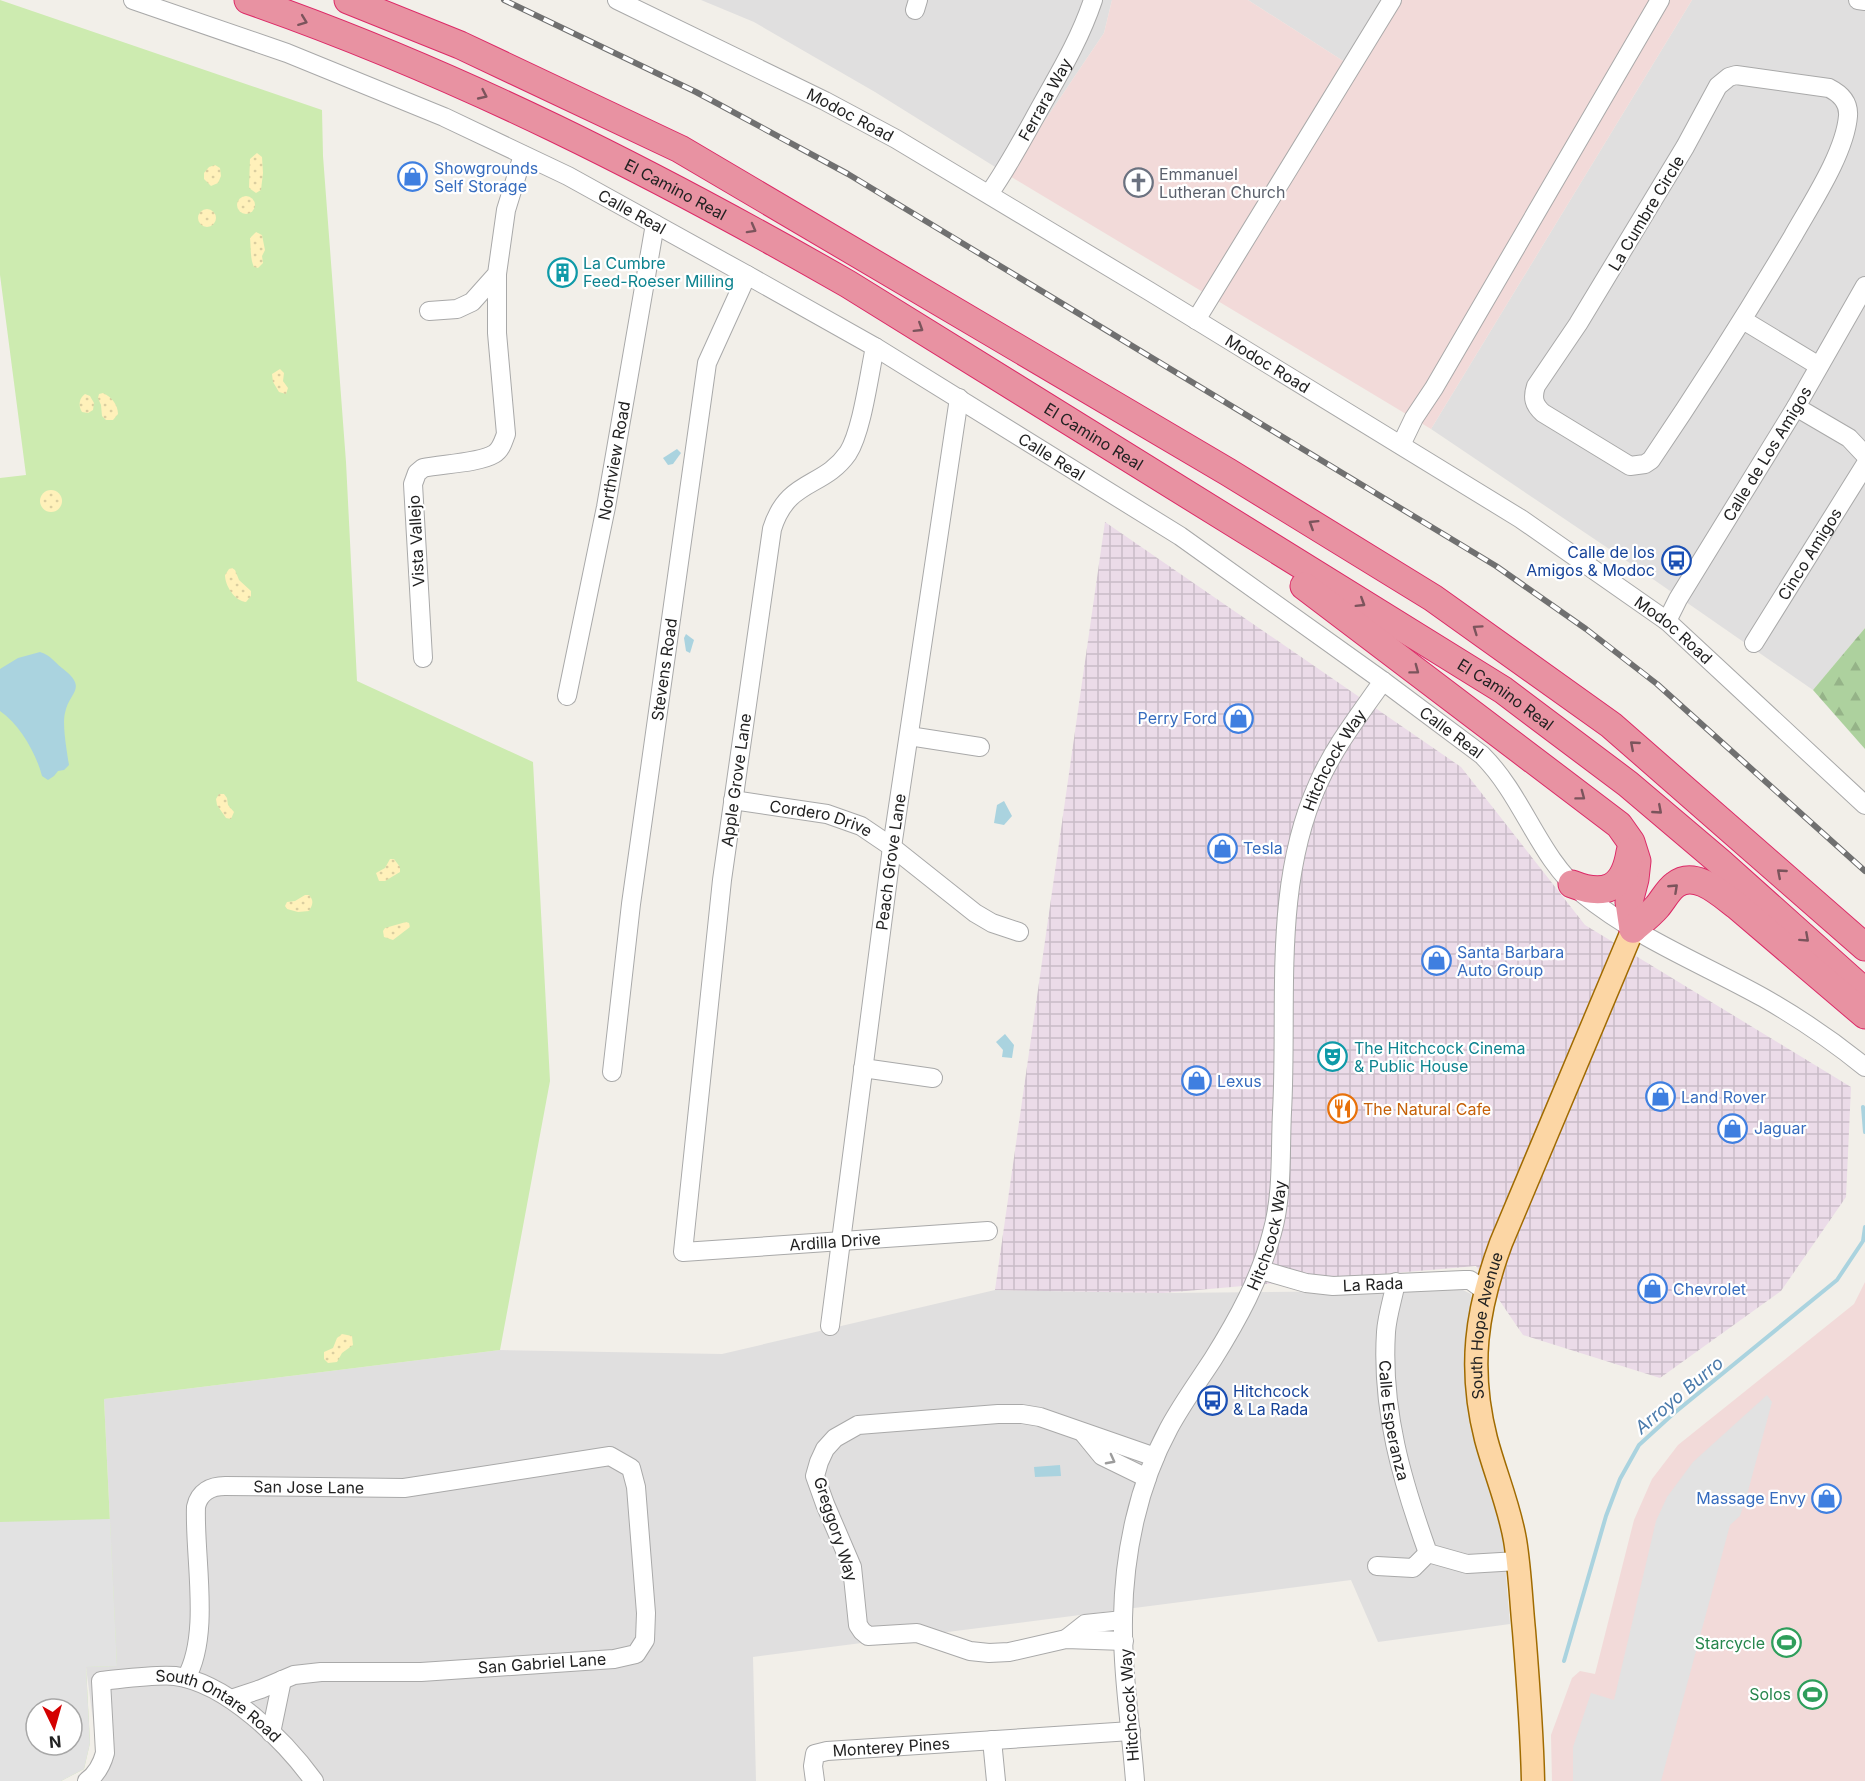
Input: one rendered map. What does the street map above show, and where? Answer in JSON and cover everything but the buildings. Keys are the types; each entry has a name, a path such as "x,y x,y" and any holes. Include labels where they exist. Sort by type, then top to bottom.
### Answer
{"highway":[{"name":"El Camino Real","path":"248,0 363,44 561,131 668,184 848,284 1503,690 1628,784 1865,992"},
{"name":"El Camino Real","path":"348,0 460,45 680,149 1238,478 1433,598 1611,725 1865,947"},
{"path":"1257,539 1303,585 1619,825 1631,842 1637,861 1629,902 1633,929"},
{"path":"1572,884 1589,891 1611,887 1623,878 1631,842"},
{"path":"1633,929 1656,908 1674,885 1685,880 1697,880 1737,906 1865,1015"}],"main road":[{"name":"South Hope Avenue","path":"1533,1781 1531,1706 1518,1561 1508,1506 1486,1441 1480,1410 1476,1358 1478,1327 1485,1291 1501,1243 1633,929"}],"street":[{"name":"Calle Real","path":"133,0 276,49 366,84 444,117 568,176 875,347 959,398 1180,536 1482,755 1513,793 1555,865 1572,884 1633,929 1764,998 1865,1067"},
{"name":"Modoc Road","path":"617,0 825,101 896,140 989,194 1521,519 1667,621 1865,805"},
{"name":"Ferrara Way","path":"989,194 1008,167 1072,52 1093,0"},
{"path":"1196,320 1392,0"},
{"path":"1401,445 1414,418 1440,378 1660,0"},
{"path":"1858,0 1865,1"},
{"name":"La Cumbre Circle","path":"1736,75 1743,75 1829,88 1841,96 1848,108 1843,136 1818,192 1743,320 1690,403 1651,460 1645,464 1630,466 1623,463 1536,407 1534,400 1536,386 1584,314 1685,147 1718,86 1736,75"},
{"name":"Vista Vallejo","path":"423,658 413,484 417,473 423,468 484,458 495,453 504,441 506,434 497,333 497,274 506,210 522,155"},
{"name":"Northview Road","path":"567,696 606,507 655,224"},
{"path":"429,311 457,309 472,302 497,274"},
{"name":"Stevens Road","path":"612,1072 631,904 707,363 747,275"},
{"name":"Calle de Los Amigos","path":"1667,621 1678,599 1796,407 1865,286"},
{"path":"1743,320 1819,366"},
{"name":"Apple Grove Lane","path":"683,1252 722,880 772,529 782,505 791,495 826,474 839,464 848,452 856,437 875,347"},
{"name":"Peach Grove Lane","path":"830,1326 892,847 959,398"},
{"path":"1796,407 1849,438 1865,455"},
{"name":"Cinco Amigos","path":"1754,643 1865,465"},
{"name":"Hitchcock Way","path":"1135,1781 1123,1620 1128,1551 1137,1508 1155,1457 1173,1420 1215,1356 1250,1296 1273,1232 1280,1197 1283,1014 1292,870 1303,825 1317,785 1332,755 1383,681"},
{"path":"909,736 980,747"},
{"name":"Cordero Drive","path":"733,800 840,817 861,826 892,847 975,913 992,923 1019,932"},
{"path":"863,1068 933,1078"},
{"name":"Ardilla Drive","path":"683,1252 988,1231"},
{"name":"La Rada","path":"1261,1270 1306,1283 1333,1286 1470,1280 1485,1291"},
{"name":"Calle Esperanza","path":"1396,1282 1386,1331 1391,1419 1398,1462 1428,1553"},
{"name":"Greggory Way","path":"1124,1641 1066,1639 1009,1652 989,1653 970,1651 917,1633 868,1636 858,1625 852,1567 825,1504 816,1476 825,1449 835,1438 858,1425 1013,1414 1040,1418 1155,1457"},
{"path":"1082,1432 1102,1456 1147,1479"},
{"name":"San Jose Lane","path":"186,1678 195,1663 199,1619 196,1508 197,1500 208,1489 215,1486 404,1488 603,1456"},
{"name":"San Gabriel Lane","path":"231,1699 294,1675 321,1672 421,1672 614,1659 636,1654 645,1640 646,1612 636,1487 631,1468 617,1458 603,1456"},
{"path":"1377,1566 1413,1568 1428,1553 1467,1564 1518,1561"},
{"name":"Greggory Way","path":"1066,1639 1085,1624 1123,1620"},
{"name":"South Ontare Road","path":"87,1781 98,1770 105,1753 101,1681 171,1676 186,1678 214,1688 231,1699 285,1746 314,1781"},
{"path":"271,1733 282,1680"},
{"path":"996,1781 993,1740 1131,1731"},
{"name":"Monterey Pines","path":"815,1781 813,1766 816,1754 827,1751 993,1740"}],"shaded area":[{"path":"701,0 1112,0 1104,33 1008,175 875,92 754,22"},
{"path":"1112,0 1248,0 1351,66 1390,0 1692,0 1431,429 1008,175 1104,33"},
{"path":"1248,0 1390,0 1351,66"},
{"path":"1692,0 1865,0 1865,628 1813,690 1431,429"},
{"path":"1105,522 1461,767 1585,925 1851,1087 1846,1197 1781,1291 1660,1378 1523,1335 1476,1266 1163,1293 995,1290"},
{"path":"1865,1282 1865,1781 1552,1781 1551,1735 1572,1678 1580,1671 1595,1674 1634,1520 1652,1479 1678,1445 1854,1304"},
{"path":"995,1290 1163,1293 1463,1290 1471,1294 1473,1302 1466,1381 1503,1540 1510,1624 1378,1642 1351,1580 753,1657 756,1781 101,1781 86,1667 117,1666 104,1399 500,1350 722,1354"},
{"path":"1767,1395 1772,1402 1747,1495 1740,1516 1730,1525 1661,1781 1573,1781 1573,1747 1591,1693 1614,1700 1656,1521 1667,1497 1693,1462"},
{"path":"110,1519 117,1666 86,1667 90,1743 84,1769 61,1781 0,1781 0,1522"}],"green space":[{"path":"0,0 322,110 323,156 346,462 357,681 533,762 550,1081 500,1350 104,1399 117,1666 86,1667 90,1743 84,1769 61,1781 0,1781 0,478 26,475 0,275"},
{"path":"1865,628 1865,749 1813,690"}],"sand":[{"path":"257,153 262,157 263,173 261,190 256,193 249,188 250,159"},
{"path":"215,165 220,168 221,176 218,183 211,186 204,179 204,173 209,167"},
{"path":"246,196 252,199 255,205 252,211 246,214 240,211 237,205 240,199"},
{"path":"207,209 213,212 216,218 213,224 207,227 201,224 198,218 201,212"},
{"path":"256,232 262,235 265,250 262,256 263,263 258,268 254,267 251,257 250,238"},
{"path":"280,369 284,373 283,381 288,388 286,394 279,392 273,382 272,374"},
{"path":"103,393 116,404 118,414 113,420 106,420 102,416 98,398 99,394"},
{"path":"85,394 90,396 94,403 93,410 88,413 82,412 80,407 80,400"},
{"path":"47,490 55,490 62,497 62,505 55,512 47,512 40,505 40,497"},
{"path":"232,568 239,580 251,591 251,596 246,602 238,599 227,584 225,575"},
{"path":"219,794 224,794 228,805 234,812 231,819 226,818 217,805 216,799"},
{"path":"390,859 394,859 400,867 400,872 385,881 379,881 376,873 385,868"},
{"path":"309,895 312,901 309,911 298,912 287,909 285,906 287,902 295,901"},
{"path":"406,922 410,927 393,940 384,937 385,928"},
{"path":"342,1334 352,1336 353,1345 342,1353 337,1362 328,1363 324,1359 324,1352 333,1348 337,1338"}],"water":[{"path":"677,449 681,453 673,464 668,465 663,458"},
{"path":"686,634 694,640 690,653 686,651 684,638"},
{"path":"40,652 50,657 70,675 76,686 64,718 69,765 48,780 42,776 36,758 20,732 0,711 0,669 18,658"},
{"path":"1004,801 1012,816 1004,825 994,823 997,805"},
{"path":"1005,1034 1014,1045 1012,1058 1002,1057 1003,1050 996,1042"},
{"path":"1060,1465 1061,1476 1035,1477 1034,1467"}],"waterway":[{"name":"Arroyo Burro","path":"1863,1107 1865,1132"},
{"name":"Arroyo Burro","path":"1564,1661 1606,1516 1620,1479 1639,1445 1673,1414 1837,1280 1863,1241 1865,1227"}],"railway":[{"path":"504,0 696,92 848,174 1496,566 1586,629 1657,684 1865,871"}],"place":[{"name":"Showgrounds Self Storage","path":"413,177"},
{"name":"Emmanuel Lutheran Church","path":"1138,183"},
{"name":"La Cumbre Feed-Roeser Milling","path":"562,272"},
{"name":"Calle de los Amigos & Modoc","path":"1676,561"},
{"name":"Perry Ford","path":"1238,718"},
{"name":"Tesla","path":"1222,848"},
{"name":"Santa Barbara Auto Group","path":"1436,961"},
{"name":"The Hitchcock Cinema & Public House","path":"1333,1057"},
{"name":"Lexus","path":"1196,1081"},
{"name":"Land Rover","path":"1660,1097"},
{"name":"The Natural Cafe","path":"1342,1109"},
{"name":"Jaguar","path":"1733,1128"},
{"name":"Chevrolet","path":"1652,1289"},
{"name":"Hitchcock & La Rada","path":"1212,1400"},
{"name":"Massage Envy","path":"1827,1498"},
{"name":"Starcycle","path":"1786,1643"},
{"name":"Solos","path":"1812,1694"}]}
